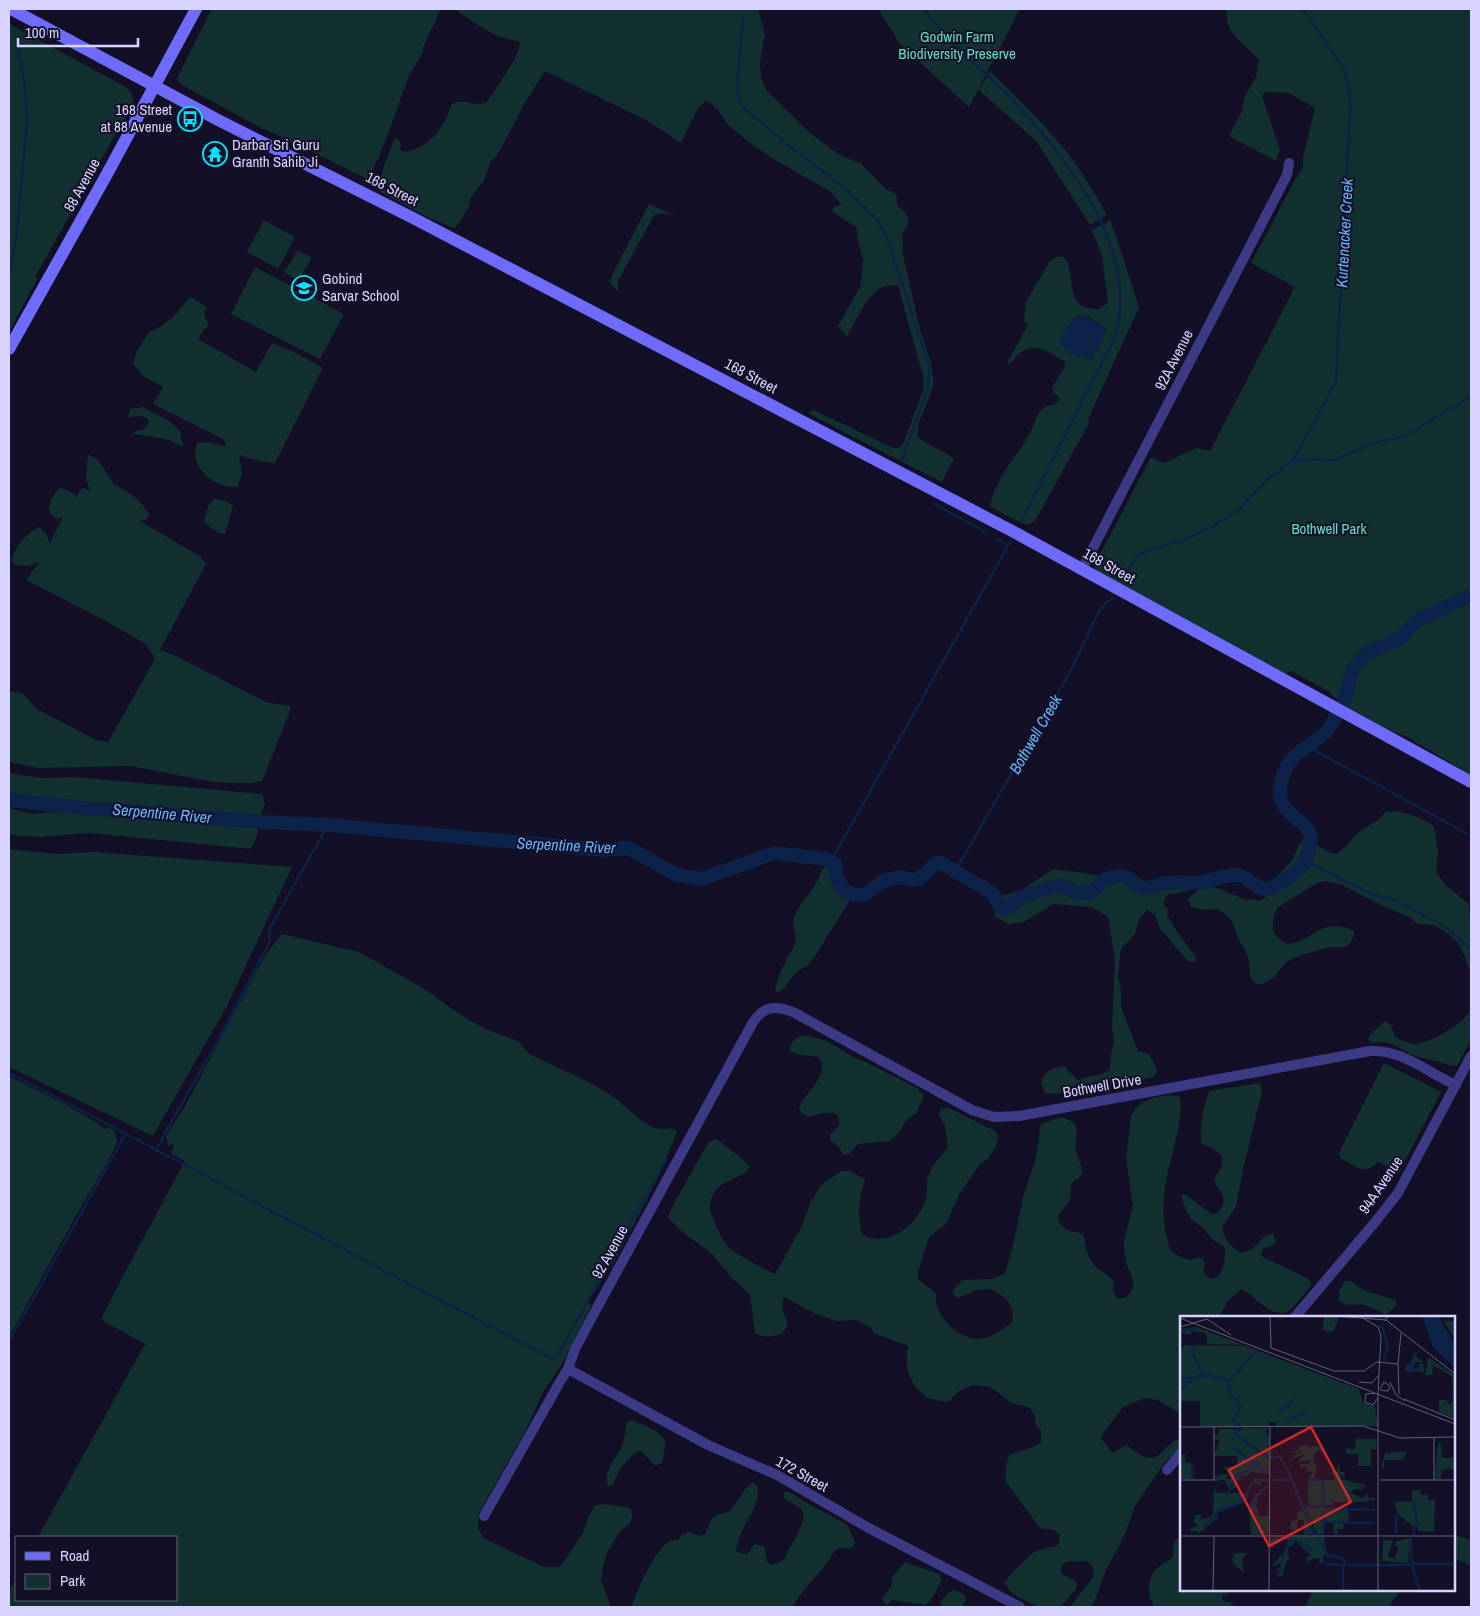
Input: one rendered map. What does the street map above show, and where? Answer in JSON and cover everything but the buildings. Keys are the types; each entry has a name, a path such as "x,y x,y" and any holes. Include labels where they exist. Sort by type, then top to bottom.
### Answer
{"main road":[{"name":"168 Street","path":"11,9 154,86 413,218 1012,531 1471,782"},
{"name":"88 Avenue","path":"9,349 196,9"}],"street":[{"name":"92A Avenue","path":"1082,569 1287,175 1289,162"},
{"name":"Bothwell Drive","path":"770,1008 782,1009 798,1015 972,1110 994,1117 1019,1116 1370,1051 1394,1053 1456,1085"},
{"name":"92 Avenue","path":"484,1516 568,1369 575,1349 592,1317 752,1024 761,1013 770,1008"},
{"name":"94A Avenue","path":"1296,1316 1394,1198 1471,1056"},
{"name":"172 Street","path":"568,1369 708,1445 777,1475 867,1527 1020,1607"},
{"path":"1167,1470 1180,1454"}],"green space":[{"path":"212,9 441,9 423,47 423,52 409,76 378,159 367,179 263,129 180,84 177,78"},
{"path":"455,9 758,9 765,35 760,67 766,90 811,134 840,155 862,164 885,189 895,193 897,205 907,215 909,222 902,235 903,255 933,377 933,387 919,422 917,436 954,458 942,482 808,413 813,410 893,448 900,448 905,440 924,387 923,376 898,285 882,287 871,296 847,337 838,326 861,285 863,260 857,237 857,228 832,211 833,208 841,204 831,192 750,143 727,124 718,110 706,100 698,108 681,143 648,121 545,71 526,101 498,154 491,161 484,180 470,198 469,206 460,222 454,228 427,217 380,192 382,171 395,138 401,144 400,150 404,152 414,149 429,141 435,135 452,104 456,102 486,103 516,56 520,42 497,36"},
{"name":"Godwin Farm Biodiversity Preserve","path":"878,9 1020,9 969,107 900,44"},
{"name":"Bothwell Park","path":"1226,9 1471,9 1471,775 1407,737 1386,729 1349,708 1331,695 1331,693 1291,671 1286,674 1095,570 1094,566 1151,457 1164,463 1197,448 1210,451 1295,287 1251,263 1303,166 1303,157 1315,108 1289,93 1265,92 1262,96 1280,150 1276,161 1229,136 1242,111 1244,98 1256,77 1259,59 1236,37 1228,25"},
{"path":"9,24 124,86 132,94 133,103 36,275 37,279 9,332"},
{"path":"990,71 1064,149 1075,163 1107,215 1090,225 1037,142 979,90"},
{"path":"649,204 676,216 661,213 654,215 618,281 618,292 609,281"},
{"path":"264,220 295,237 278,269 247,252"},
{"path":"1110,220 1139,307 1089,417 1088,425 1035,521 1027,525 990,506 992,496 1001,478 1032,430 1039,413 1044,408 1059,401 1059,397 1052,388 1065,366 1065,362 1037,348 1031,348 1020,353 1008,364 1008,361 1028,325 1024,321 1026,302 1050,261 1056,257 1062,256 1066,261 1074,296 1078,302 1085,307 1095,309 1099,309 1108,303 1102,256 1092,230","holes":["1079,315 1091,318 1107,329 1092,360 1072,320"]},
{"path":"298,250 312,258 298,280 284,272"},
{"path":"255,267 344,314 320,359 231,314"},
{"path":"190,297 207,307 204,313 209,327 205,328 198,339 256,372 272,343 298,354 323,368 275,463 239,455 242,474 237,487 228,487 212,480 199,467 196,459 198,442 214,443 227,447 223,439 153,404 163,387 143,376 133,364 136,353 149,332 160,327 173,317"},
{"path":"143,407 169,421 180,431 183,446 168,440 132,433 144,430 148,424 149,420 143,416 128,417 130,409"},
{"path":"88,454 98,460 114,484 131,494 142,504 150,515 145,520 140,521 201,557 206,564 160,650 176,656 266,702 291,706 262,781 229,783 207,781 131,766 38,768 9,762 9,691 22,693 37,709 96,740 108,742 155,659 146,644 26,580 39,562 28,566 15,565 11,560 22,541 39,527 46,534 50,543 63,517 57,519 50,512 49,508 59,488 76,495 74,500 82,488 90,491 86,478"},
{"path":"215,499 223,500 233,505 225,534 214,530 204,521 209,504"},
{"path":"9,773 40,778 74,777 262,794 265,803 261,815 226,816 115,803 30,799 9,796"},
{"path":"9,808 31,814 68,811 259,827 251,849 90,833 40,837 9,835"},
{"path":"1399,811 1420,818 1434,826 1438,853 1437,874 1448,887 1469,904 1471,918 1471,973 1460,945 1449,934 1434,925 1418,924 1409,917 1342,885 1325,881 1315,884 1277,908 1273,920 1275,935 1284,942 1290,943 1303,940 1322,929 1339,926 1355,932 1351,942 1346,947 1330,947 1301,955 1286,962 1273,978 1260,985 1254,982 1250,976 1248,956 1238,938 1232,921 1217,909 1203,910 1191,907 1188,899 1199,889 1208,886 1244,899 1262,900 1271,892 1275,878 1293,859 1299,844 1304,839 1336,854 1348,845 1356,834 1378,820 1386,812"},
{"path":"9,849 56,854 93,852 292,867 227,1006 153,1136 9,1067"},
{"path":"825,867 830,868 833,872 832,878 850,900 815,956 807,966 796,972 778,993 775,990 778,979 796,941 793,924 794,916"},
{"path":"1053,869 1085,873 1120,881 1163,881 1189,876 1195,880 1195,885 1187,891 1167,895 1163,904 1168,909 1167,915 1177,932 1196,957 1195,962 1188,961 1160,929 1155,915 1147,910 1139,919 1135,934 1121,949 1118,976 1121,991 1121,1007 1138,1051 1149,1054 1157,1069 1154,1077 1070,1093 1046,1094 1041,1084 1047,1073 1053,1069 1065,1066 1078,1080 1107,1072 1110,1069 1114,1040 1112,1026 1115,959 1108,917 1092,907 1053,904 1024,922 1009,924 995,917 994,903 1001,896 1022,890"},
{"path":"282,934 359,952 423,988 483,1028 518,1041 528,1053 602,1090 619,1101 639,1119 654,1128 671,1128 677,1132 657,1180 617,1256 588,1302 591,1306 562,1364 542,1394 528,1426 478,1515 478,1528 483,1538 544,1567 560,1567 583,1533 595,1505 606,1504 631,1508 631,1522 619,1533 607,1553 603,1566 601,1580 611,1607 9,1607 9,1592 15,1580 15,1601 178,1601 178,1536 39,1536 145,1344 101,1319 185,1161 171,1154 174,1144 168,1146 166,1136 185,1106 265,955"},
{"path":"1471,1004 1471,1040 1457,1066 1415,1056 1390,1043 1372,1043 1368,1039 1385,1021 1391,1025 1395,1037 1414,1044 1428,1041 1444,1033 1465,1017 1469,1012"},
{"path":"803,1035 827,1041 855,1058 917,1088 924,1096 917,1112 905,1122 900,1132 889,1141 858,1144 849,1154 843,1155 839,1147 830,1140 830,1135 837,1128 839,1122 835,1113 823,1113 810,1117 802,1114 799,1107 819,1078 822,1067 819,1058 799,1055 789,1049 793,1040"},
{"path":"1384,1063 1441,1092 1399,1172 1378,1162 1370,1169 1360,1169 1340,1158 1339,1153"},
{"path":"9,1076 65,1104 99,1124 104,1129 108,1127 113,1129 118,1141 9,1337"},
{"path":"1260,1083 1262,1091 1236,1207 1222,1227 1226,1239 1233,1248 1241,1253 1252,1249 1265,1236 1273,1233 1276,1241 1274,1245 1263,1248 1261,1256 1307,1278 1311,1286 1286,1313 1279,1313 1267,1308 1241,1289 1228,1301 1220,1316 1180,1316 1180,1413 1158,1400 1145,1398 1123,1407 1101,1438 1112,1453 1126,1445 1147,1458 1154,1458 1171,1443 1179,1439 1180,1446 1165,1462 1135,1506 1124,1536 1106,1570 1092,1607 1070,1607 1094,1576 1092,1564 1084,1561 1066,1562 1061,1567 1062,1574 1077,1584 1061,1607 1037,1607 1013,1594 1004,1583 1034,1552 1058,1545 1060,1534 1053,1530 1040,1528 1006,1482 1005,1470 1009,1455 1041,1443 1041,1431 1035,1423 1035,1416 1030,1408 1011,1403 991,1387 974,1385 959,1391 948,1402 929,1398 917,1388 910,1375 907,1361 908,1346 874,1333 870,1327 856,1320 836,1321 816,1314 784,1297 782,1307 788,1325 782,1334 768,1337 755,1334 750,1295 732,1278 710,1252 685,1234 668,1218 673,1205 708,1143 717,1139 750,1167 747,1171 723,1184 715,1191 711,1200 711,1212 728,1247 751,1262 775,1274 801,1228 810,1204 820,1186 841,1171 850,1171 865,1179 859,1206 862,1234 882,1239 891,1236 901,1232 909,1225 922,1208 927,1195 928,1176 948,1147 945,1126 939,1115 941,1109 949,1108 995,1131 998,1136 996,1146 988,1159 981,1163 960,1193 946,1224 929,1237 918,1272 918,1279 936,1293 938,1309 954,1329 965,1336 982,1339 996,1334 1012,1322 1013,1316 1009,1303 992,1289 976,1290 958,1298 952,1294 956,1286 963,1280 991,1279 1005,1274 1023,1197 1034,1164 1040,1126 1043,1123 1062,1117 1073,1122 1076,1126 1075,1148 1083,1172 1073,1182 1069,1201 1058,1218 1065,1229 1083,1234 1093,1264 1114,1282 1113,1292 1119,1299 1127,1297 1134,1286 1124,1249 1124,1240 1133,1205 1126,1160 1131,1116 1134,1110 1151,1099 1166,1096 1179,1097 1180,1117 1165,1189 1164,1222 1170,1250 1187,1259 1199,1257 1203,1259 1205,1264 1203,1270 1206,1276 1211,1279 1222,1271 1225,1248 1191,1219 1184,1206 1181,1194 1186,1195 1213,1215 1221,1209 1223,1203 1223,1196 1215,1182 1222,1163 1221,1156 1212,1148 1201,1143 1201,1123 1209,1091"},
{"path":"1345,1281 1351,1281 1363,1290 1396,1300 1396,1306 1386,1315 1363,1305 1343,1303 1339,1301 1339,1291"},
{"path":"632,1420 651,1428 663,1438 665,1447 662,1462 656,1466 639,1451 623,1465 613,1485 608,1486 607,1475 622,1446 627,1422"},
{"path":"752,1482 757,1485 756,1504 740,1535 736,1552 747,1554 755,1544 765,1547 766,1559 771,1565 784,1560 801,1527 803,1514 801,1509 784,1498 784,1492 790,1492 848,1525 855,1543 851,1549 842,1548 835,1551 800,1595 793,1607 632,1607 637,1591 659,1551 671,1541 678,1540 682,1534 688,1532 700,1536 705,1534 711,1520 717,1515 730,1511"},
{"path":"1455,1534 1471,1539 1471,1566 1455,1558"},
{"path":"1180,1537 1180,1591 1229,1591 1222,1596 1222,1601 1230,1602 1235,1607 1154,1606 1149,1593 1151,1578 1156,1569 1173,1558 1173,1548"},
{"path":"905,1562 939,1574 942,1580 930,1601 925,1605 892,1600 887,1605 883,1602 883,1598 891,1586 893,1576"},
{"path":"954,1590 964,1594 966,1599 963,1607 943,1607 940,1602 948,1593"},
{"path":"1313,1591 1399,1591 1388,1607 1305,1607"}],"water":[{"path":"1080,315 1091,319 1107,329 1092,360 1073,355 1060,344 1067,327"}],"waterway":[{"path":"925,9 943,33 1006,93 1051,144 1091,203 1107,235 1117,268 1120,301 1116,335 1021,522"},
{"name":"Kurtenacker Creek","path":"1294,459 1336,381 1350,109 1349,89 1343,67 1303,9"},
{"path":"743,15 737,90 743,107 788,145 848,191 878,221 887,238 930,369 926,394 902,459"},
{"path":"9,274 16,241 27,121 24,78 15,37"},
{"name":"Bothwell Creek","path":"1123,581 1137,556 1181,541 1208,529 1242,508 1268,479 1294,459 1334,460 1378,442 1405,436 1471,398"},
{"path":"934,504 984,531"},
{"path":"997,539 1008,546"},
{"path":"831,861 1010,542"},
{"name":"Serpentine River","path":"1344,702 1353,669 1367,653 1400,639 1416,621 1471,597"},
{"name":"Bothwell Creek","path":"956,870 1070,672 1099,611 1113,598"},
{"name":"Serpentine River","path":"9,800 83,808 328,825 605,850 628,848 677,875 702,879 774,853 826,859 835,864 836,877 844,890 859,895 865,894 885,880 901,877 915,880 920,878 936,863 941,863 992,893 1000,906 1005,909 1025,896 1060,885 1071,891 1090,894 1104,880 1120,876 1129,878 1144,888 1171,882 1204,882 1233,875 1241,876 1264,889 1281,882 1304,864 1311,839 1304,825 1291,814 1281,799 1280,789 1283,775 1291,760 1327,731 1335,717"},
{"path":"1306,746 1471,836"},
{"path":"156,1151 217,1043 270,941 269,930 328,825"},
{"path":"1306,862 1373,894 1397,901 1443,925 1471,949"},
{"path":"9,1073 555,1360 666,1160"},
{"path":"9,1341 126,1133"}],"place":[{"name":"168 Street at 88 Avenue","path":"190,119"},
{"name":"Darbar Sri Guru Granth Sahib Ji","path":"215,154"},
{"name":"Gobind Sarvar School","path":"304,288"}]}
